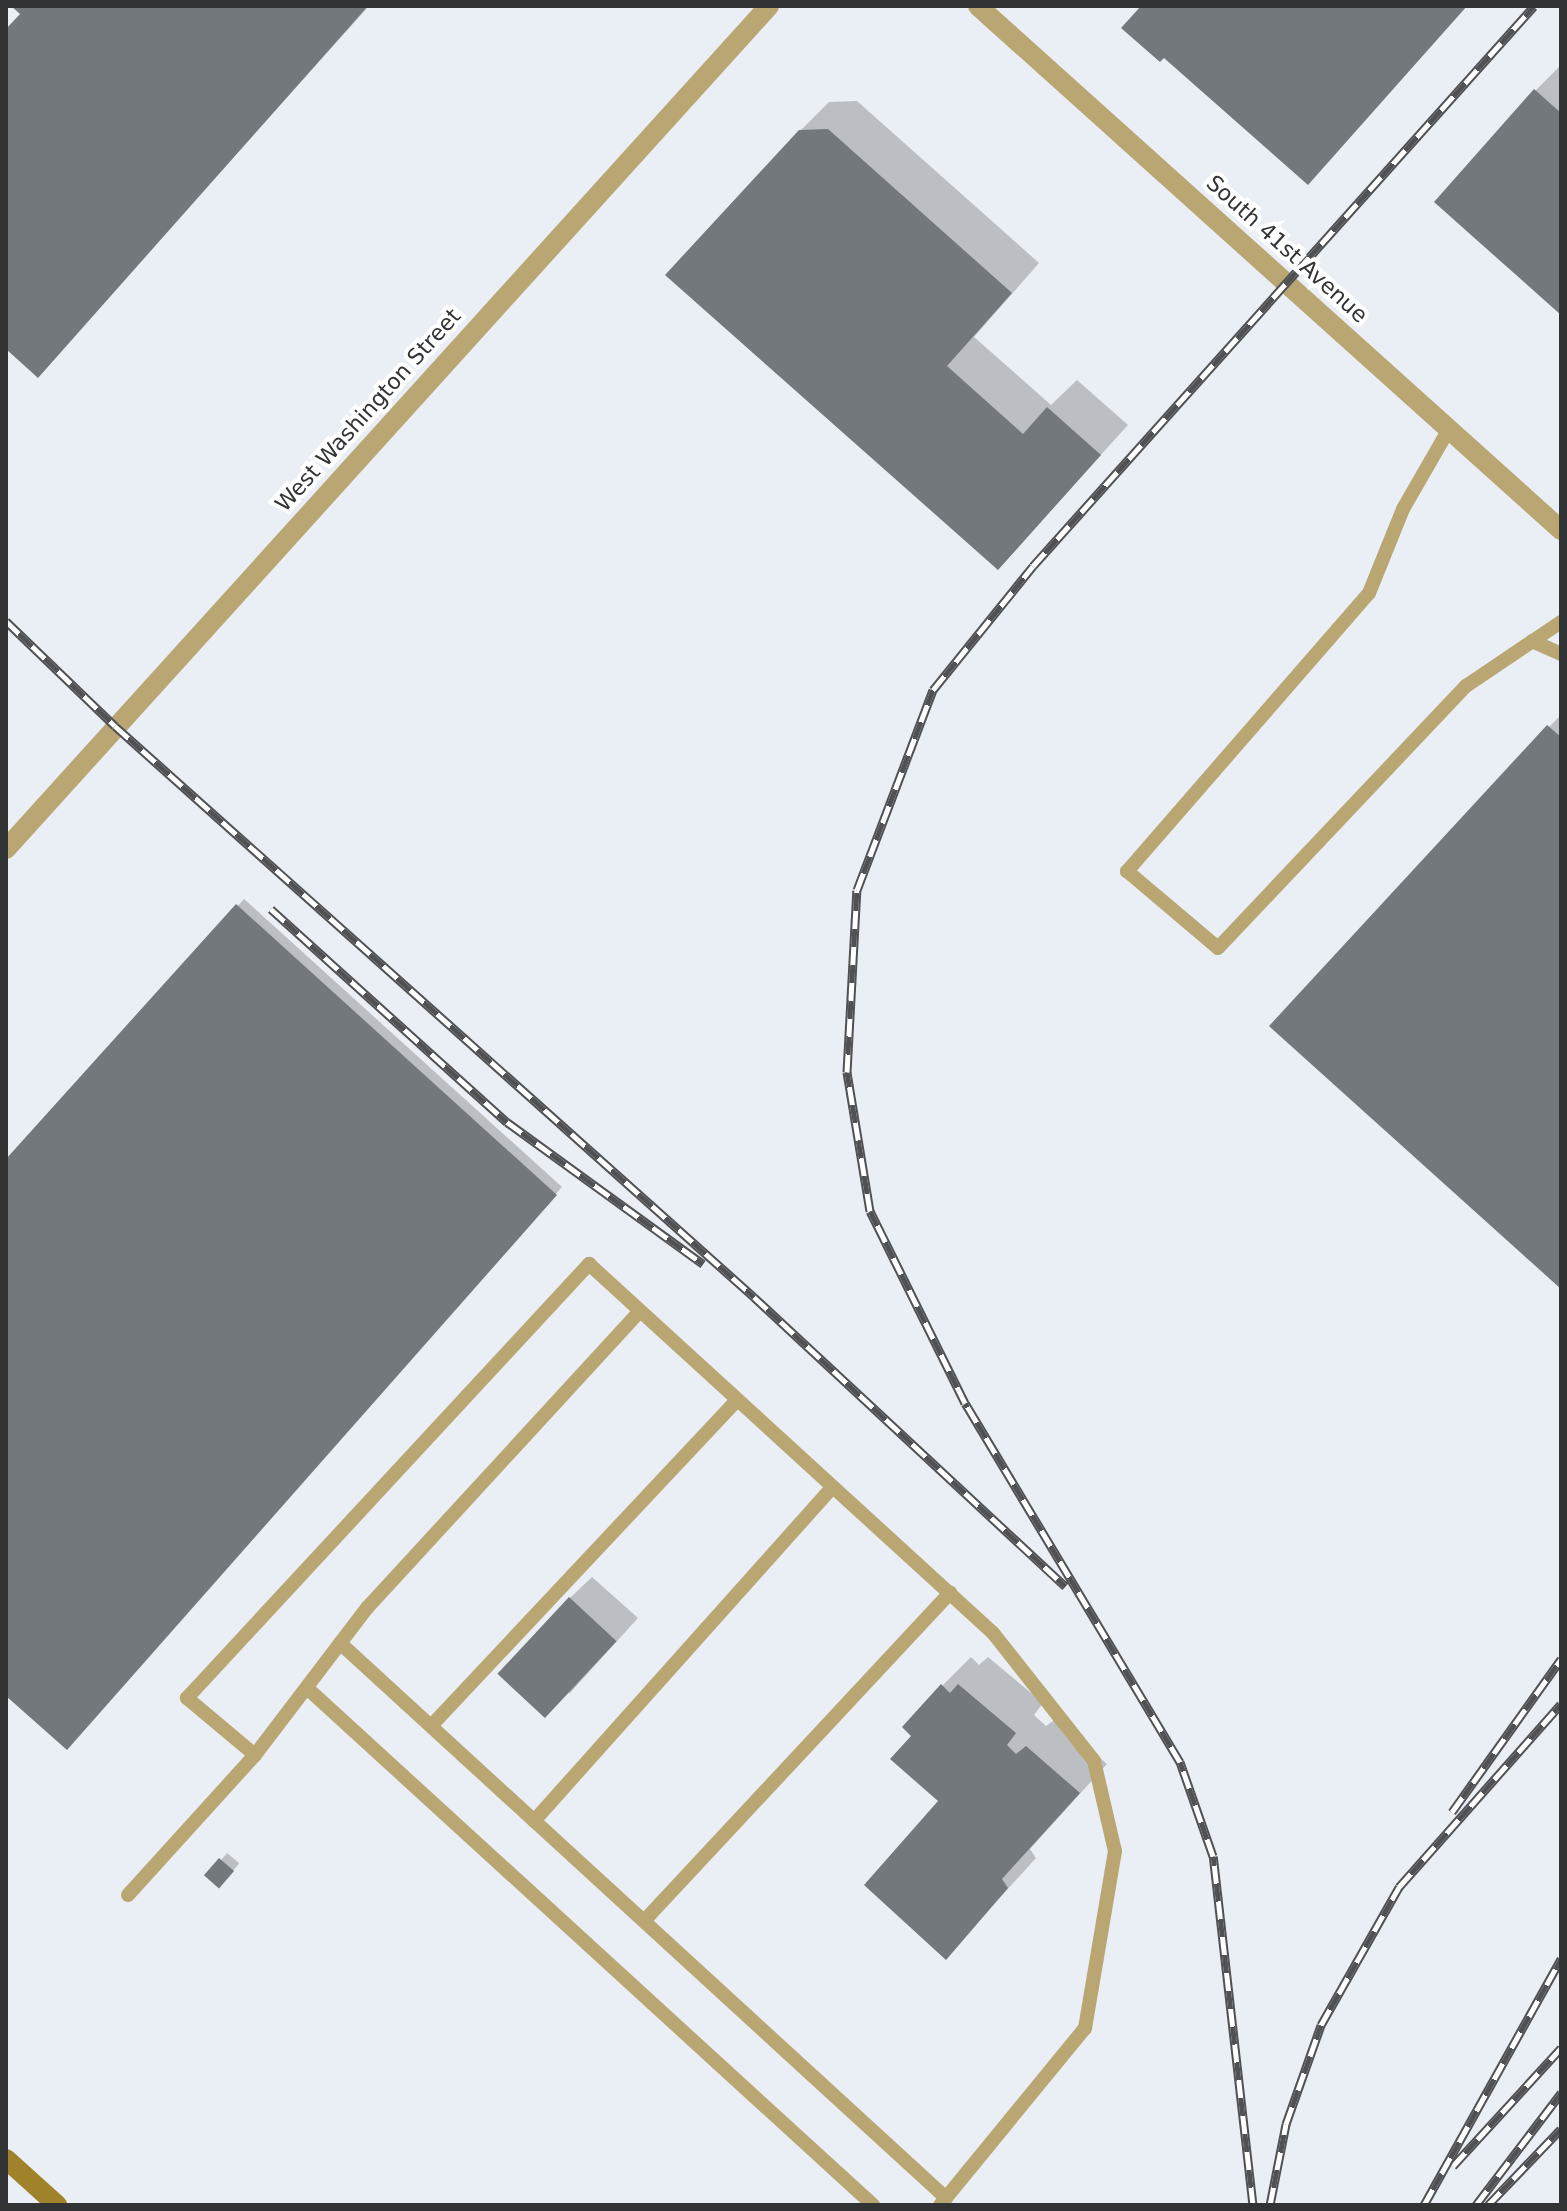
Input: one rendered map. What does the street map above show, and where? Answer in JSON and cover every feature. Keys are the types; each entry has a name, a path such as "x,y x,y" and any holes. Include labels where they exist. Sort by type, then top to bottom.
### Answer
{"main road":[{"path":"6,2159 57,2205"}],"street":[{"name":"West Washington Street","path":"6,849 769,6"},
{"name":"South 41st Avenue","path":"978,6 1561,530"}],"lane":[{"path":"1449,429 1403,509 1369,593 1127,871 1218,948 1466,686 1561,622"},
{"path":"1532,641 1561,654"},
{"path":"255,1755 187,1698 589,1264 993,1633 1094,1761 1115,1851 1085,2028 943,2201 644,1921 340,1643"},
{"path":"128,1895 255,1755 340,1643 640,1311"},
{"path":"431,1726 737,1400"},
{"path":"534,1821 833,1487"},
{"path":"644,1921 950,1593"},
{"path":"307,1688 873,2205"}],"building":[{"path":"11,6 368,6 38,378 6,349 6,29 20,14"},
{"path":"1141,6 1467,6 1308,185 1164,58 1160,62 1121,28"},
{"path":"1534,89 1561,113 1561,315 1434,202"},
{"path":"828,129 1012,293 947,366 1023,434 1047,407 1101,455 998,570 665,275 799,130"},
{"path":"1547,725 1561,737 1561,1289 1269,1026"},
{"path":"236,904 557,1195 67,1750 6,1696 6,1159"},
{"path":"569,1597 617,1641 545,1718 497,1674"},
{"path":"941,1684 950,1693 958,1684 1016,1733 1007,1745 1016,1754 1026,1746 1080,1793 1002,1879 1008,1888 946,1960 864,1885 938,1801 890,1759 911,1736 902,1727"},
{"path":"219,1858 234,1871 219,1888 204,1875"}],"railway":[{"path":"1253,2205 1213,1856 1180,1762 965,1403 870,1211 847,1072 857,890 933,690 1033,566 1534,6"},
{"path":"6,621 115,726 754,1297 1065,1586"},
{"path":"271,909 507,1122 703,1264"},
{"path":"1452,1812 1561,1659"},
{"path":"1270,2205 1286,2124 1321,2025 1399,1887 1561,1704"},
{"path":"1424,2205 1561,1959"},
{"path":"1453,2166 1561,2048"},
{"path":"1476,2205 1561,2093"},
{"path":"1488,2205 1561,2129"}]}
